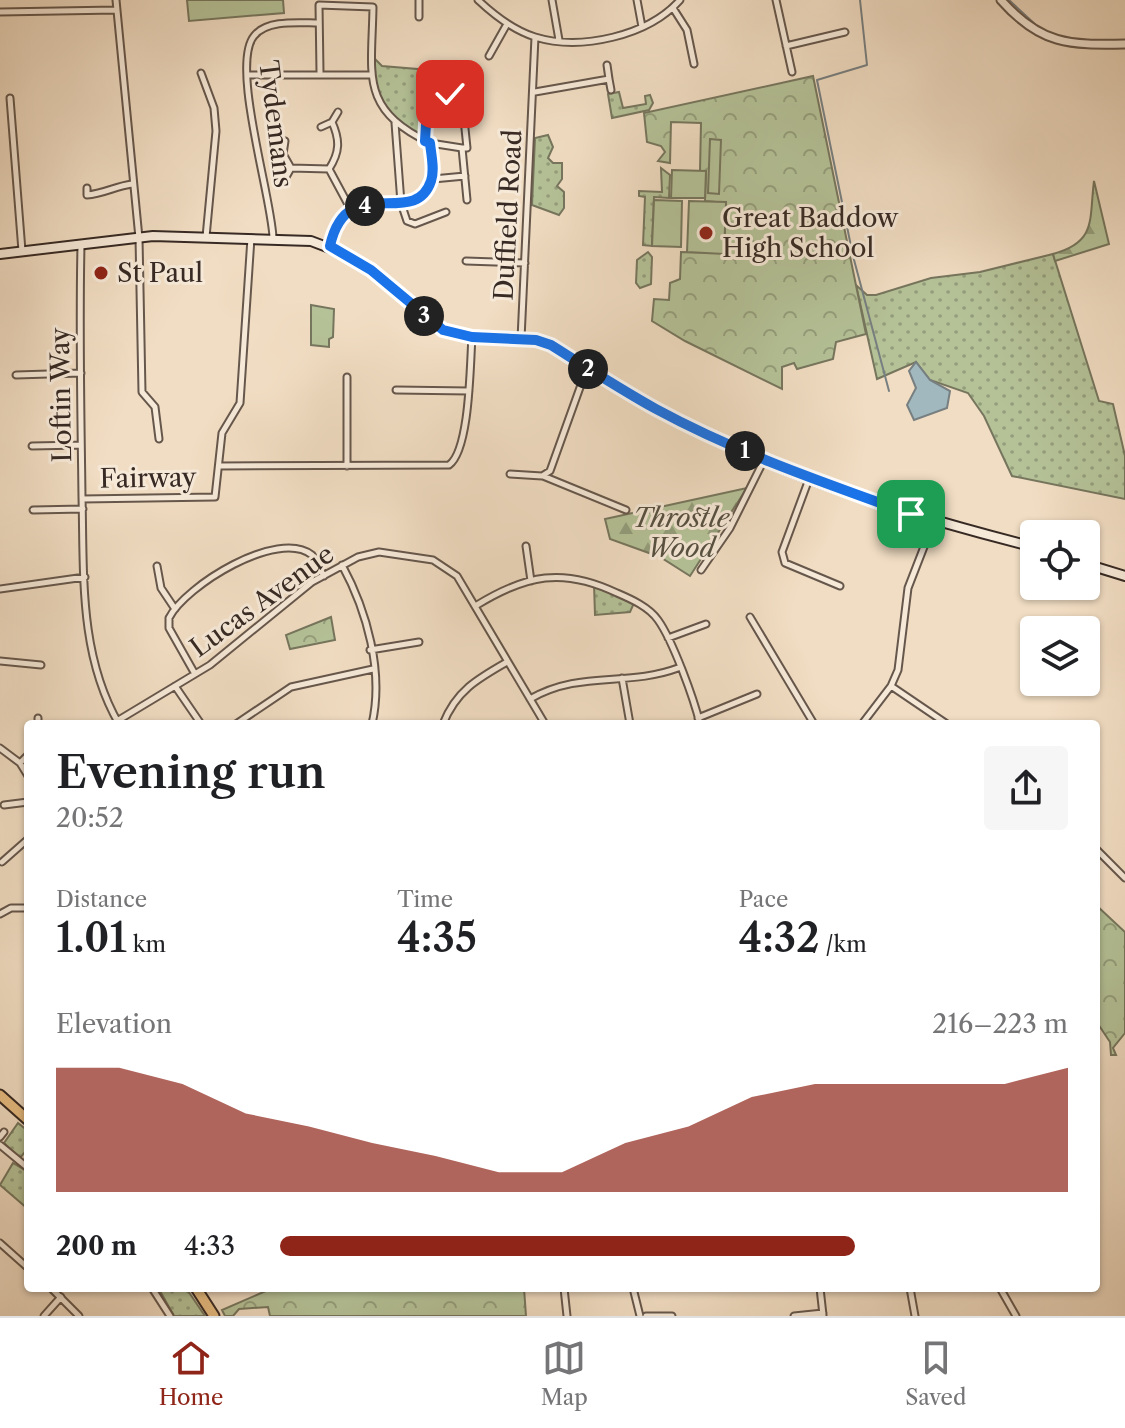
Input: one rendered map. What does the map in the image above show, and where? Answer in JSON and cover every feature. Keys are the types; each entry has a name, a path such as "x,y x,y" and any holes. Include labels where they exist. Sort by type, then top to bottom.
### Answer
{"main road":[{"path":"0,254 139,238 251,237 330,246 371,270 437,327 472,337 521,339 551,345 657,410 809,479 934,521 1020,543"},
{"path":"1100,568 1125,576"},
{"path":"0,1095 24,1116"},
{"path":"199,1292 214,1316"}],"street":[{"path":"116,0 139,238 142,392 155,407 159,439"},
{"path":"419,0 419,17"},
{"path":"478,0 507,24 535,37 559,40 610,37 642,27 673,8 680,0"},
{"path":"552,0 559,40"},
{"path":"637,0 642,27"},
{"path":"776,0 792,72"},
{"path":"1001,0 1030,28 1046,38 1063,43 1125,44"},
{"path":"320,72 319,5 373,7 372,75 378,103 395,122 428,142 467,148 464,119 472,94"},
{"path":"673,8 687,30 694,64"},
{"path":"0,12 116,10"},
{"name":"Tydemans","path":"273,238 262,185 247,48 261,30 272,25 319,23"},
{"path":"489,56 507,24"},
{"path":"786,46 845,32"},
{"name":"Duffield Road","path":"521,339 535,92 532,55 535,37"},
{"path":"607,65 611,90"},
{"path":"248,75 320,72 372,75"},
{"path":"330,246 340,216 350,208 401,203 421,195 433,179 426,124 443,72"},
{"path":"201,73 214,108 216,131 206,237"},
{"name":"Duffield Road","path":"535,92 609,79"},
{"path":"437,89 450,94 452,101 470,105"},
{"path":"10,98 22,252"},
{"path":"321,127 332,122 338,112"},
{"path":"329,169 338,152 339,137 332,122"},
{"path":"395,122 401,203 410,224 446,212"},
{"path":"285,141 283,154 291,168"},
{"path":"462,148 467,200"},
{"path":"291,168 329,169"},
{"path":"286,177 291,168"},
{"path":"329,169 350,208"},
{"path":"433,179 465,176"},
{"path":"87,188 87,195 102,194 112,186 132,184"},
{"path":"251,237 240,403 222,433 220,466 449,465 459,453 469,391 472,337"},
{"name":"Loftin Way","path":"81,246 83,542 91,656 117,720"},
{"path":"466,261 525,263"},
{"path":"542,476 550,471 587,368"},
{"path":"16,375 81,373"},
{"path":"347,377 347,466"},
{"path":"396,390 469,391"},
{"path":"32,446 81,445"},
{"path":"701,570 730,528 764,459"},
{"name":"Fairway","path":"82,499 215,497 220,466"},
{"path":"510,474 542,476 626,510"},
{"path":"809,479 782,552 785,563 840,586"},
{"path":"33,510 83,509"},
{"path":"865,720 891,686 901,658 908,588 934,521"},
{"path":"526,546 531,581"},
{"path":"195,674 169,628 169,618 175,609 223,569 256,555 300,549 312,555 324,576"},
{"name":"Lucas Avenue","path":"121,720 195,674 324,576 342,565 379,552 433,560 457,576 477,605 540,720"},
{"path":"342,565 361,603 376,688 372,720"},
{"path":"157,566 161,588 175,609"},
{"path":"0,589 85,577"},
{"path":"477,605 505,588 531,581 578,577 641,605 656,617 668,638 699,720"},
{"path":"750,617 812,720"},
{"path":"668,638 706,624"},
{"path":"370,650 419,642"},
{"path":"0,661 41,665"},
{"path":"445,720 467,684 507,662"},
{"path":"530,699 571,682 652,676 678,668"},
{"path":"242,720 291,687 373,669"},
{"path":"622,678 629,720"},
{"path":"175,686 198,720"},
{"path":"891,686 941,720"},
{"path":"701,720 757,694"},
{"path":"0,748 24,770"},
{"path":"20,763 24,759"},
{"path":"4,805 24,802"},
{"path":"2,862 24,843"},
{"path":"1100,853 1125,878"},
{"path":"0,914 11,908 24,908"},
{"path":"0,1145 24,1165"},
{"path":"0,1243 24,1264"},
{"path":"55,1292 79,1316"},
{"path":"155,1292 170,1316"},
{"path":"564,1292 567,1316"},
{"path":"634,1292 643,1316 672,1316"},
{"path":"794,1316 823,1315 820,1292"},
{"path":"911,1292 915,1316"},
{"path":"1002,1292 1016,1316"},
{"path":"44,1316 61,1297"}],"green space":[{"path":"187,0 283,0 284,13 189,21"},
{"path":"374,58 382,66 441,71 423,123 423,137 402,123 385,106 375,84"},
{"path":"813,76 866,334 836,342 833,359 797,369 794,363 782,367 782,389 685,341 652,321 654,299 669,300 670,283 680,279 681,252 724,253 726,203 705,201 706,171 700,171 701,123 671,122 670,163 658,161 665,152 661,146 647,142 644,113"},
{"path":"619,92 623,108 646,104 645,96 650,95 653,103 649,110 612,118 608,94"},
{"path":"548,135 553,147 548,158 553,163 562,163 562,179 557,186 564,192 564,208 559,215 532,205 535,138"},
{"path":"710,139 721,140 719,194 708,193"},
{"path":"661,168 670,175 669,198 654,197 652,246 643,245 645,197 639,196 639,191 662,192"},
{"path":"672,170 706,171 705,198 671,198"},
{"path":"1094,181 1109,244 1055,261 1053,254 1077,243 1088,228"},
{"path":"654,200 682,201 681,247 652,246"},
{"path":"689,201 726,202 724,254 687,252"},
{"path":"648,252 652,257 651,284 640,288 636,283 637,260"},
{"path":"1053,254 1099,401 1113,404 1125,456 1125,499 1012,476 984,416 968,393 930,380 916,362 877,379 856,285 867,295 876,295 931,278 980,272"},
{"path":"311,305 334,309 333,337 329,339 329,347 311,345"},
{"name":"Throstle Wood","path":"747,488 690,576 660,557 610,539 605,519"},
{"path":"594,584 634,603 630,612 595,615"},
{"path":"331,617 335,640 290,649 286,635"},
{"path":"1100,909 1125,932 1125,1033 1113,1048 1116,1055 1111,1055 1110,1042 1100,1027"},
{"path":"18,1123 24,1128 24,1153 20,1158 4,1143"},
{"path":"13,1163 24,1170 24,1206 0,1185"},
{"path":"161,1292 189,1292 205,1316 174,1316"},
{"path":"263,1292 524,1292 526,1316 270,1316 268,1307 239,1309 233,1316 225,1316 222,1310"}],"water":[{"path":"916,362 930,380 950,391 947,408 914,420 907,405 916,388 909,371"}],"waterway":[{"path":"860,0 867,65 817,80 853,256 889,391"},
{"path":"1009,0 1037,26"}],"place":[{"name":"Great Baddow High School","path":"706,233"},
{"name":"St Paul","path":"101,273"}],"route":[{"path":"450,94 437,89 426,124 425,141 430,143 433,179 427,189 413,200 401,203 350,208 340,216 330,246 371,270 443,330 472,337 536,340 551,345 657,410 809,479 911,514"}]}
